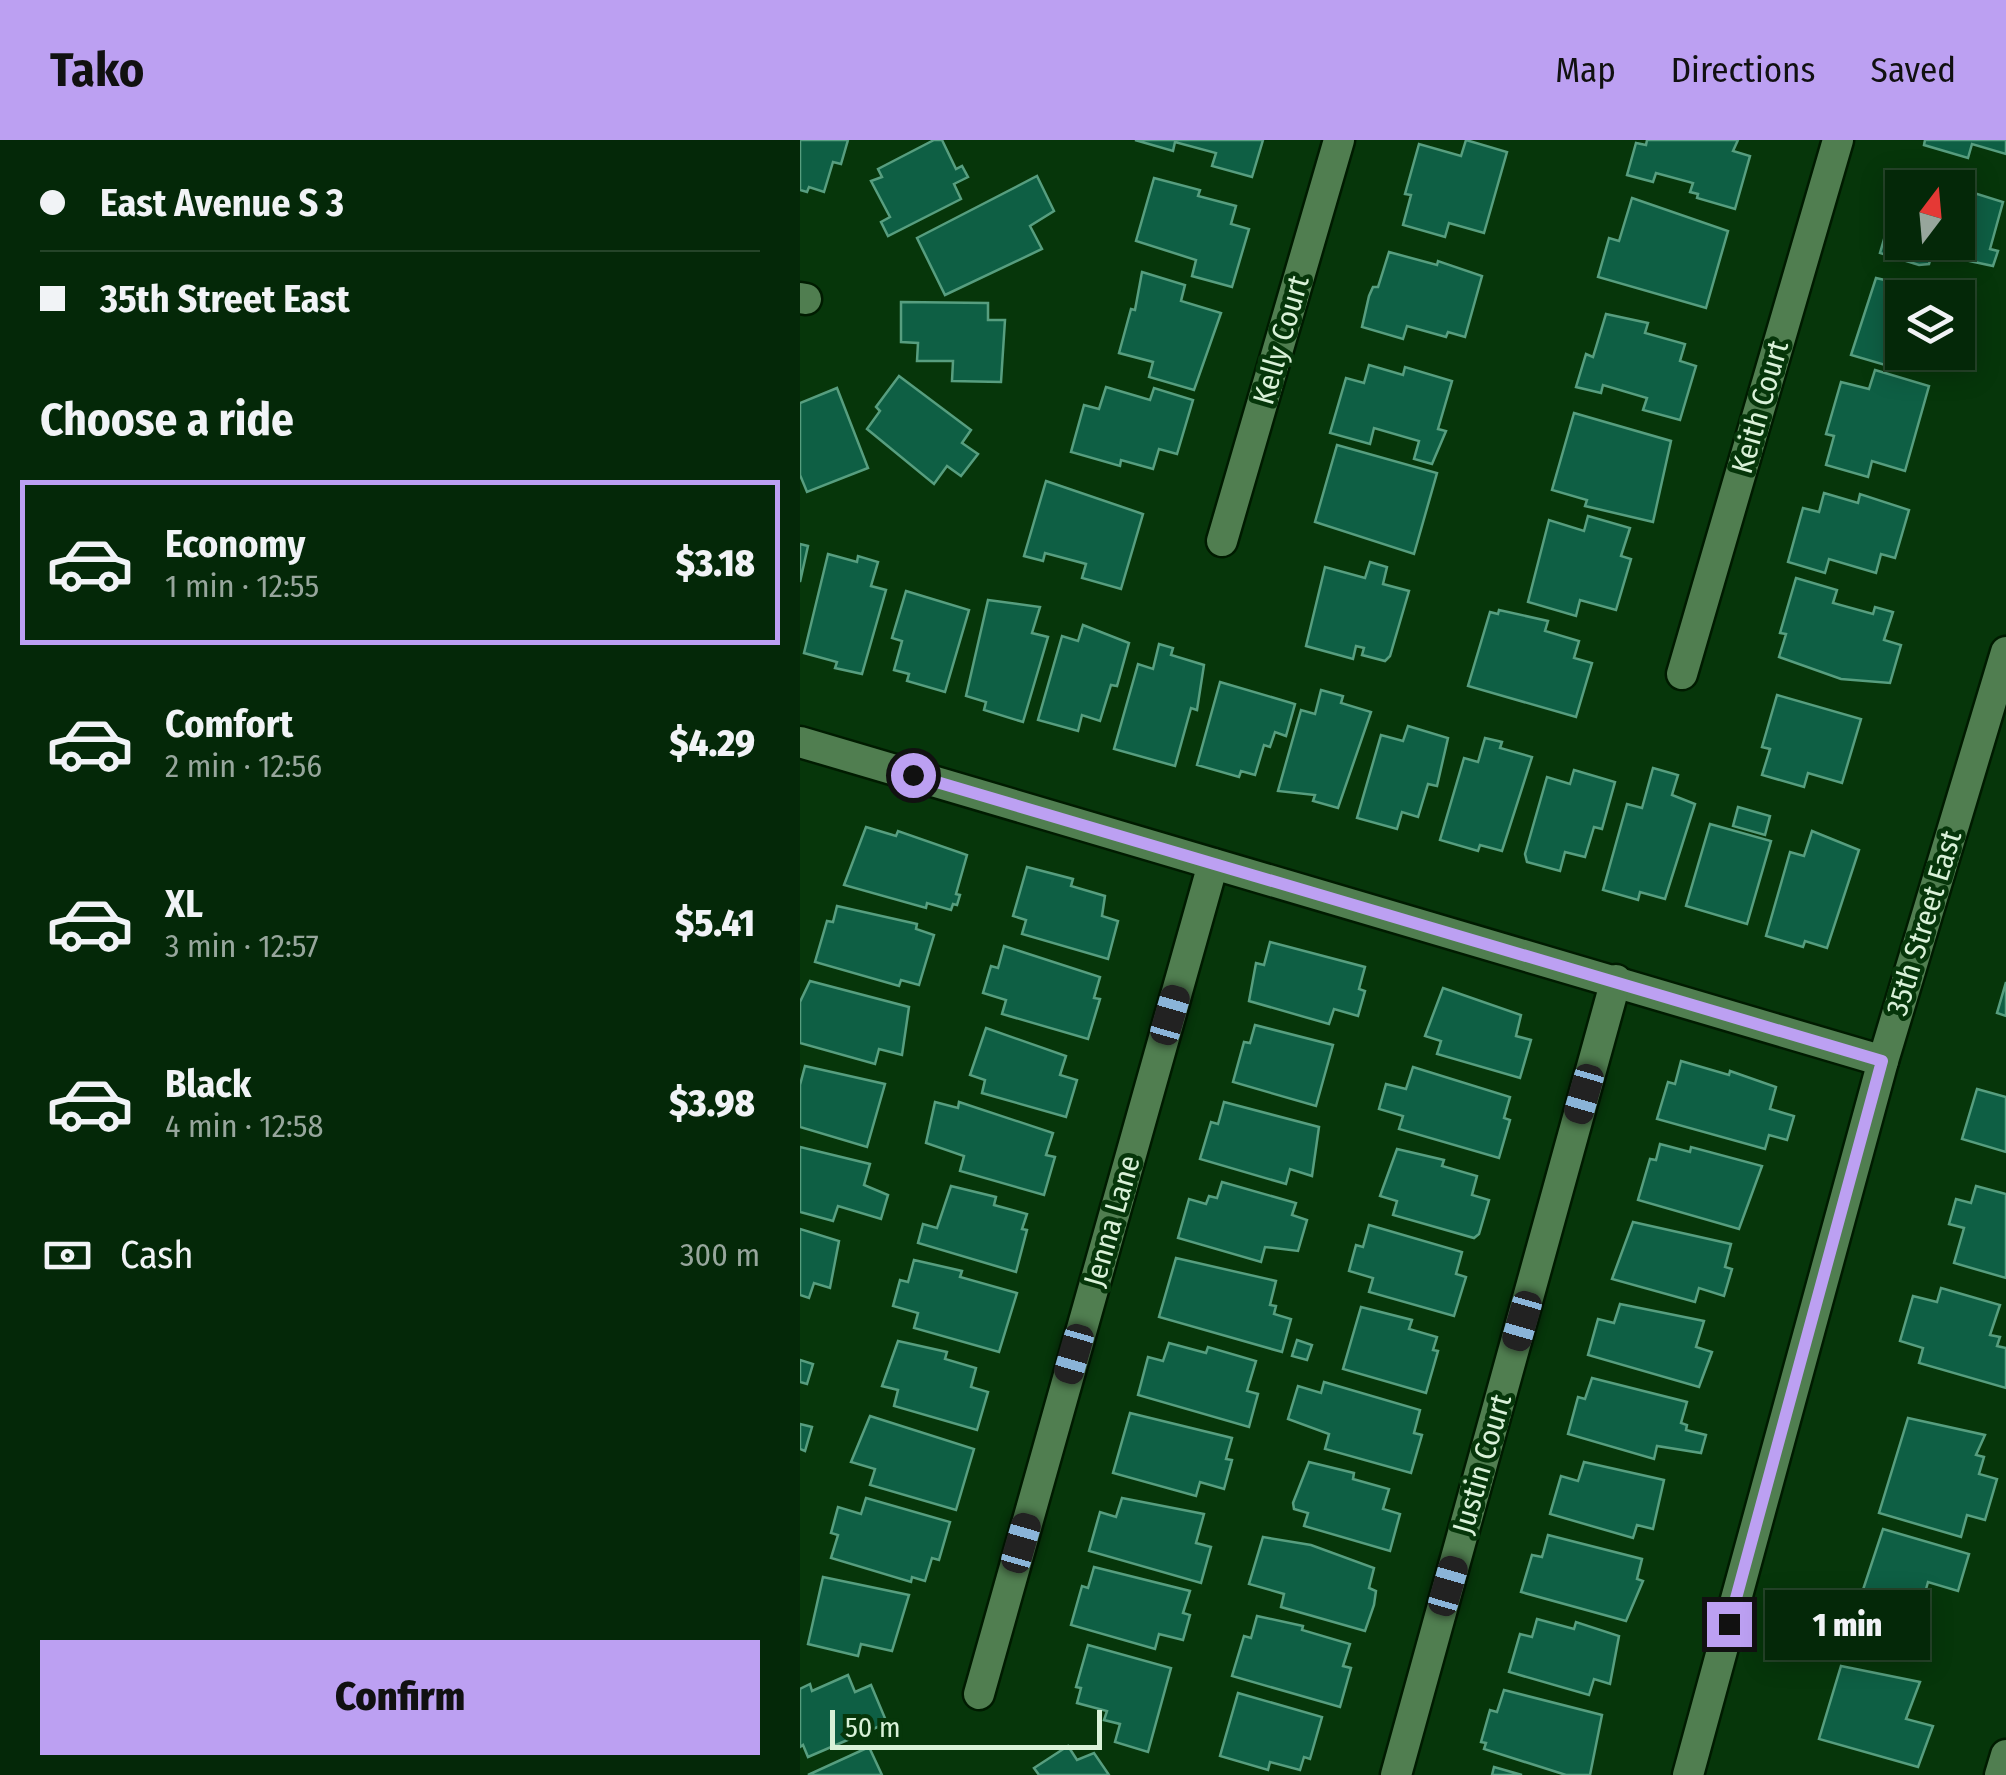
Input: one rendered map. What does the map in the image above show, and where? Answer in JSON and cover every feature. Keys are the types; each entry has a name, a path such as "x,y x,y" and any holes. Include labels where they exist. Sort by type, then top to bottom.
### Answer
{"street":[{"name":"Kelly Court","path":"1222,541 1339,140"},
{"name":"Keith Court","path":"1682,674 1838,140"},
{"name":"35th Street East","path":"1688,1775 1882,1061 2006,652"},
{"path":"800,742 1882,1061"},
{"name":"Jenna Lane","path":"979,1694 1213,864"},
{"name":"Justin Court","path":"1396,1775 1616,980"},
{"path":"2000,1775 2006,1755"}],"building":[{"path":"800,140 848,140 841,164 833,162 824,192 809,187 807,192 800,190"},
{"path":"934,140 942,140 956,169 962,166 968,177 954,184 961,199 888,236 881,222 890,217 871,181 882,177 878,169"},
{"path":"1135,140 1263,140 1252,177 1212,166 1216,153 1175,142 1173,151"},
{"path":"1466,140 1507,152 1484,233 1449,223 1445,237 1403,225 1411,195 1405,194 1419,144 1461,156"},
{"path":"1647,140 1738,140 1733,151 1750,156 1735,209 1697,198 1698,194 1690,192 1693,183 1656,173 1653,182 1627,175 1636,143 1646,145"},
{"path":"1925,140 2006,140 2006,154 1972,144 1968,158 1924,145"},
{"path":"1037,176 1054,211 1030,226 1042,249 945,295 917,238"},
{"path":"1154,178 1200,190 1198,196 1236,206 1231,224 1249,229 1232,287 1192,276 1196,260 1136,241"},
{"path":"1975,193 2003,202 1990,249 1998,251 1993,266 1965,260 1975,260"},
{"path":"1632,198 1728,231 1706,308 1598,277 1609,238 1619,241"},
{"path":"1389,252 1437,265 1438,261 1482,276 1465,337 1448,332 1446,337 1407,326 1403,339 1362,327 1369,296 1373,287 1378,287"},
{"path":"1903,260 1930,260 1929,264"},
{"path":"1142,272 1185,285 1181,301 1221,313 1194,390 1149,377 1153,362 1119,353 1131,309 1135,310"},
{"path":"1876,278 1885,280 1885,365 1851,355"},
{"path":"901,302 988,303 988,320 1005,320 1001,382 952,381 953,361 917,361 918,343 901,342"},
{"path":"1606,314 1648,323 1645,333 1685,344 1680,361 1696,366 1680,420 1643,410 1647,398 1603,385 1601,393 1576,387 1586,354 1593,357"},
{"path":"1369,365 1403,375 1405,367 1452,381 1438,429 1446,431 1432,464 1414,459 1419,441 1374,428 1370,444 1330,433 1346,378 1364,383"},
{"path":"1875,370 1929,386 1905,471 1872,461 1868,477 1826,465 1834,436 1826,434 1841,382 1869,389"},
{"path":"899,376 971,430 962,443 978,454 961,476 947,466 934,484 867,429 880,411 876,407"},
{"path":"1106,387 1150,400 1154,388 1193,400 1177,454 1159,449 1153,469 1121,460 1120,466 1071,452 1084,405 1099,409"},
{"path":"837,388 868,468 807,492 800,475 800,403"},
{"path":"1574,413 1671,441 1653,522 1585,506 1587,500 1552,490"},
{"path":"1337,445 1437,473 1414,554 1315,522"},
{"path":"1046,481 1143,514 1121,589 1082,578 1086,564 1045,553 1043,561 1024,556"},
{"path":"1824,493 1858,503 1860,494 1909,510 1895,558 1881,554 1876,573 1829,559 1825,573 1788,562 1803,508 1819,512"},
{"path":"1588,516 1630,528 1621,556 1631,559 1616,610 1580,600 1576,616 1528,602 1549,520 1584,531"},
{"path":"800,544 808,546 800,582"},
{"path":"828,554 857,562 858,556 878,562 871,586 886,590 862,674 835,668 837,662 804,653"},
{"path":"1370,562 1387,567 1383,584 1409,591 1390,656 1385,661 1362,655 1364,648 1356,646 1353,659 1306,646 1325,567 1365,578"},
{"path":"1796,578 1837,590 1833,603 1873,614 1875,607 1893,612 1884,640 1901,645 1890,683 1841,679 1779,657 1786,634 1780,633"},
{"path":"906,591 969,610 945,692 907,681 909,674 894,670 902,641 892,638"},
{"path":"988,600 1040,607 1032,633 1048,637 1023,722 984,710 986,702 966,696"},
{"path":"1499,610 1548,621 1545,631 1579,641 1574,658 1592,663 1576,717 1468,686 1490,612 1498,614"},
{"path":"1083,625 1129,643 1117,686 1111,685 1100,721 1082,715 1078,731 1038,720 1062,636 1078,641"},
{"path":"1159,644 1173,648 1171,655 1204,665 1197,710 1191,708 1175,766 1114,749 1138,664 1153,669"},
{"path":"1220,682 1295,704 1286,736 1275,732 1270,747 1264,745 1255,775 1241,771 1239,777 1197,765"},
{"path":"1321,690 1343,696 1341,703 1371,712 1338,808 1313,801 1315,795 1278,791 1301,710 1315,714"},
{"path":"1777,695 1861,719 1842,783 1808,773 1804,787 1762,775 1770,749 1762,747"},
{"path":"1408,726 1448,738 1437,786 1428,784 1418,817 1402,812 1397,829 1357,818 1381,735 1403,741"},
{"path":"1485,738 1502,742 1500,748 1532,757 1502,851 1480,845 1478,851 1440,840 1464,758 1478,762"},
{"path":"1653,768 1678,775 1672,795 1695,804 1665,899 1640,892 1638,900 1603,890 1627,804 1642,808"},
{"path":"1574,770 1615,782 1602,829 1594,827 1585,857 1565,852 1560,871 1527,862 1525,854 1547,777 1570,784"},
{"path":"1738,807 1770,816 1765,835 1733,826"},
{"path":"1710,824 1771,841 1747,924 1686,906"},
{"path":"866,827 896,836 898,831 967,855 956,894 960,895 957,905 953,904 951,910 927,903 926,908 844,885"},
{"path":"1812,831 1859,850 1827,948 1805,941 1803,947 1766,936 1790,852 1804,856"},
{"path":"1027,867 1073,879 1071,886 1105,896 1102,916 1118,921 1108,959 1022,934 1026,920 1013,916"},
{"path":"837,906 917,924 916,929 934,935 919,985 901,980 899,986 815,962 827,921 833,922"},
{"path":"1270,942 1365,967 1359,989 1365,991 1358,1016 1334,1009 1329,1024 1249,1001 1256,963 1264,965"},
{"path":"1004,946 1100,977 1094,998 1100,999 1088,1039 1002,1014 1006,1000 983,993 991,966 998,968"},
{"path":"810,981 909,1007 902,1055 879,1049 875,1064 800,1043 800,1002"},
{"path":"2006,982 2006,1016 1997,1013"},
{"path":"1443,988 1521,1015 1516,1036 1531,1040 1520,1078 1437,1054 1441,1041 1425,1036"},
{"path":"1255,1025 1333,1045 1316,1106 1233,1082 1244,1042 1250,1043"},
{"path":"986,1028 1066,1056 1060,1075 1077,1080 1066,1117 982,1093 985,1080 970,1075"},
{"path":"1681,1061 1729,1075 1730,1071 1776,1087 1770,1109 1794,1116 1787,1140 1769,1135 1765,1149 1657,1119 1668,1082 1675,1084"},
{"path":"805,1066 885,1084 867,1147 800,1127 800,1085"},
{"path":"1413,1067 1510,1097 1504,1118 1510,1120 1499,1158 1399,1129 1403,1116 1379,1109 1386,1084 1406,1089"},
{"path":"1977,1089 2006,1097 2006,1152 1962,1139"},
{"path":"935,1102 958,1108 959,1102 1053,1133 1046,1155 1055,1157 1044,1195 960,1171 964,1156 926,1143"},
{"path":"1224,1102 1319,1127 1312,1176 1290,1169 1286,1184 1200,1159 1211,1122 1218,1124"},
{"path":"1660,1144 1690,1152 1691,1147 1762,1166 1739,1229 1638,1200 1650,1159 1656,1160"},
{"path":"800,1147 870,1164 864,1185 888,1195 881,1219 838,1206 833,1221 800,1212"},
{"path":"1397,1149 1444,1160 1442,1166 1477,1176 1472,1195 1489,1200 1479,1234 1474,1238 1393,1215 1397,1201 1380,1196"},
{"path":"1222,1182 1296,1203 1292,1215 1307,1220 1298,1251 1265,1247 1261,1262 1178,1238 1189,1199 1206,1204 1209,1196 1217,1198"},
{"path":"951,1186 996,1197 994,1205 1027,1214 1016,1272 918,1243 923,1224 937,1228"},
{"path":"1976,1186 2006,1194 2006,1278 1954,1263 1964,1228 1949,1224 1956,1199 1971,1203"},
{"path":"1633,1222 1731,1244 1725,1267 1732,1269 1724,1296 1699,1288 1695,1302 1612,1279"},
{"path":"1369,1225 1462,1252 1456,1274 1466,1277 1454,1316 1369,1292 1373,1278 1349,1271 1356,1245 1363,1247"},
{"path":"800,1229 839,1241 830,1288 814,1283 809,1298 800,1295"},
{"path":"1176,1258 1276,1281 1270,1305 1276,1306 1274,1314 1291,1319 1282,1352 1159,1317"},
{"path":"914,1260 962,1271 960,1277 1017,1293 999,1352 914,1328 918,1313 893,1306 900,1280 908,1282"},
{"path":"1941,1288 2000,1305 1990,1335 2000,1337 1997,1346 2006,1348 2006,1388 1919,1363 1923,1348 1900,1341 1913,1296 1937,1302"},
{"path":"1620,1304 1704,1321 1696,1347 1712,1352 1699,1387 1588,1355 1598,1319 1614,1323"},
{"path":"1361,1307 1412,1320 1409,1329 1437,1337 1433,1350 1438,1351 1426,1393 1343,1369"},
{"path":"1297,1340 1312,1345 1307,1360 1292,1356"},
{"path":"898,1341 947,1352 945,1359 976,1368 971,1387 988,1392 977,1430 894,1406 898,1390 882,1386"},
{"path":"1169,1343 1206,1353 1208,1347 1256,1361 1247,1391 1258,1394 1249,1427 1138,1395 1148,1357 1163,1361"},
{"path":"800,1360 813,1364 807,1384 800,1382"},
{"path":"1592,1378 1687,1402 1681,1423 1687,1425 1686,1430 1706,1435 1701,1453 1657,1446 1654,1459 1568,1434 1578,1397 1585,1399"},
{"path":"1324,1382 1420,1410 1414,1433 1422,1435 1411,1473 1325,1449 1329,1434 1288,1419 1298,1386 1321,1393"},
{"path":"1130,1413 1232,1438 1226,1459 1232,1460 1224,1489 1200,1482 1196,1496 1113,1473"},
{"path":"870,1416 974,1449 956,1510 870,1485 875,1469 851,1462"},
{"path":"1908,1418 1985,1435 1976,1455 1984,1457 1979,1474 1997,1479 1985,1520 1967,1515 1961,1537 1879,1513"},
{"path":"800,1424 812,1427 805,1451 800,1449"},
{"path":"1309,1462 1354,1473 1353,1479 1389,1489 1383,1509 1400,1514 1390,1551 1304,1526 1308,1513 1294,1509 1293,1503"},
{"path":"1584,1462 1664,1480 1653,1529 1637,1525 1633,1538 1550,1514 1561,1476 1578,1481"},
{"path":"866,1498 950,1522 939,1560 932,1558 925,1581 912,1577 911,1582 831,1558 838,1535 831,1533 838,1507 861,1514"},
{"path":"1122,1498 1204,1514 1196,1543 1211,1547 1201,1583 1089,1551 1100,1512 1116,1517"},
{"path":"1883,1529 1969,1554 1958,1591 1928,1582 1923,1600 1916,1597 1909,1622 1857,1608"},
{"path":"1548,1535 1642,1559 1637,1579 1643,1581 1626,1621 1521,1592 1532,1555 1542,1557"},
{"path":"1263,1537 1311,1545 1374,1568 1369,1588 1376,1591 1374,1605 1365,1631 1281,1607 1284,1594 1249,1584"},
{"path":"1094,1567 1190,1591 1183,1613 1190,1615 1183,1640 1159,1634 1155,1649 1071,1625 1082,1586 1088,1588"},
{"path":"823,1577 909,1595 892,1651 861,1644 858,1656 808,1644"},
{"path":"1257,1616 1303,1626 1302,1630 1350,1644 1343,1666 1351,1668 1340,1707 1232,1676 1244,1636 1251,1638"},
{"path":"1537,1619 1574,1629 1576,1622 1619,1636 1610,1684 1594,1679 1589,1695 1509,1672 1520,1634 1532,1637"},
{"path":"1088,1645 1171,1668 1148,1752 1115,1742 1120,1724 1104,1720 1107,1711 1077,1703 1081,1688 1076,1687"},
{"path":"1841,1666 1920,1682 1906,1719 1933,1726 1918,1767 1819,1739"},
{"path":"848,1675 855,1692 871,1685 887,1723 808,1757 803,1745 800,1747 800,1689 810,1684 812,1691"},
{"path":"1504,1690 1602,1715 1590,1775 1566,1775 1484,1749 1486,1743 1481,1742 1490,1710 1497,1712"},
{"path":"1238,1693 1322,1717 1310,1759 1304,1757 1300,1770 1270,1762 1268,1770 1220,1756"},
{"path":"1068,1746 1077,1760 1094,1753 1109,1775 1039,1775 1034,1768"},
{"path":"869,1747 882,1775 808,1775"},
{"path":"1494,1767 1522,1775 1492,1775"}],"route":[{"path":"913,775 1882,1061 1729,1624"}]}
